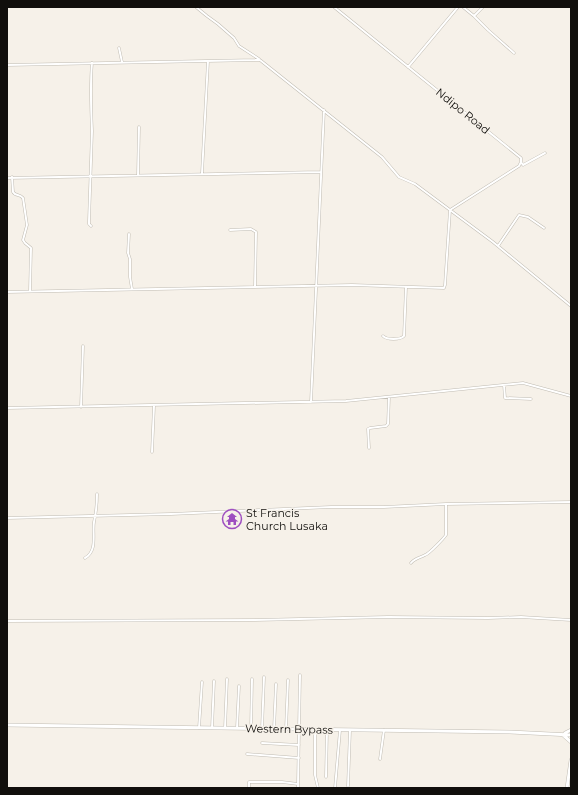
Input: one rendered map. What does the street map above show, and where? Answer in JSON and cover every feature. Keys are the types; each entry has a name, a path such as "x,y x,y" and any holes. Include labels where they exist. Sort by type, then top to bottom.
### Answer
{"main road":[{"name":"Western Bypass","path":"7,725 510,732 571,735"},
{"path":"571,730 561,734 571,742"},
{"path":"567,788 571,760"}],"street":[{"path":"196,7 234,38 240,46 324,110 382,157 399,177 415,184 450,210 498,246 571,306"},
{"name":"Ndipo Road","path":"334,7 516,154 520,158 521,162"},
{"path":"408,67 458,7"},
{"path":"463,7 514,53"},
{"path":"474,16 483,7"},
{"path":"119,48 122,62"},
{"path":"7,65 260,60"},
{"path":"202,173 208,61"},
{"path":"91,226 89,221 91,125 93,119 90,94 92,63"},
{"path":"311,402 324,110"},
{"path":"138,175 139,127"},
{"path":"450,210 516,169 521,162 523,165 545,153"},
{"path":"7,178 202,173 321,172"},
{"path":"12,177 12,192 23,198 27,223 23,240 31,248 30,292"},
{"path":"7,292 362,285 442,288 445,287 450,210"},
{"path":"498,246 519,215 528,217 544,228"},
{"path":"230,230 251,229 256,232 255,287"},
{"path":"129,234 128,253 130,259 132,290"},
{"path":"384,336 387,339 401,338 404,336 406,287"},
{"path":"81,407 84,346"},
{"path":"7,408 346,401 504,385 528,384 571,396"},
{"path":"504,385 505,398 531,399"},
{"path":"369,448 368,429 386,426 388,424 389,397"},
{"path":"152,452 154,406"},
{"path":"85,558 89,555 92,548 97,494"},
{"path":"7,518 171,514 331,507 571,502"},
{"path":"411,563 428,554 438,542 444,539 446,535 446,504"},
{"path":"7,621 254,620 388,617 521,617 571,620"},
{"path":"298,788 300,675"},
{"path":"262,729 264,677"},
{"path":"225,728 227,679"},
{"path":"251,729 252,679"},
{"path":"286,729 288,680"},
{"path":"212,728 214,681"},
{"path":"199,728 202,682"},
{"path":"274,729 276,684"},
{"path":"237,728 239,686"},
{"path":"315,730 315,775 318,788"},
{"path":"326,730 326,777"},
{"path":"335,788 340,730"},
{"path":"348,786 350,730"},
{"path":"380,759 384,730"},
{"path":"262,743 299,745"},
{"path":"247,754 299,758"},
{"path":"249,788 250,782 298,784"}],"place":[{"name":"St Francis Church Lusaka","path":"232,519"}]}
